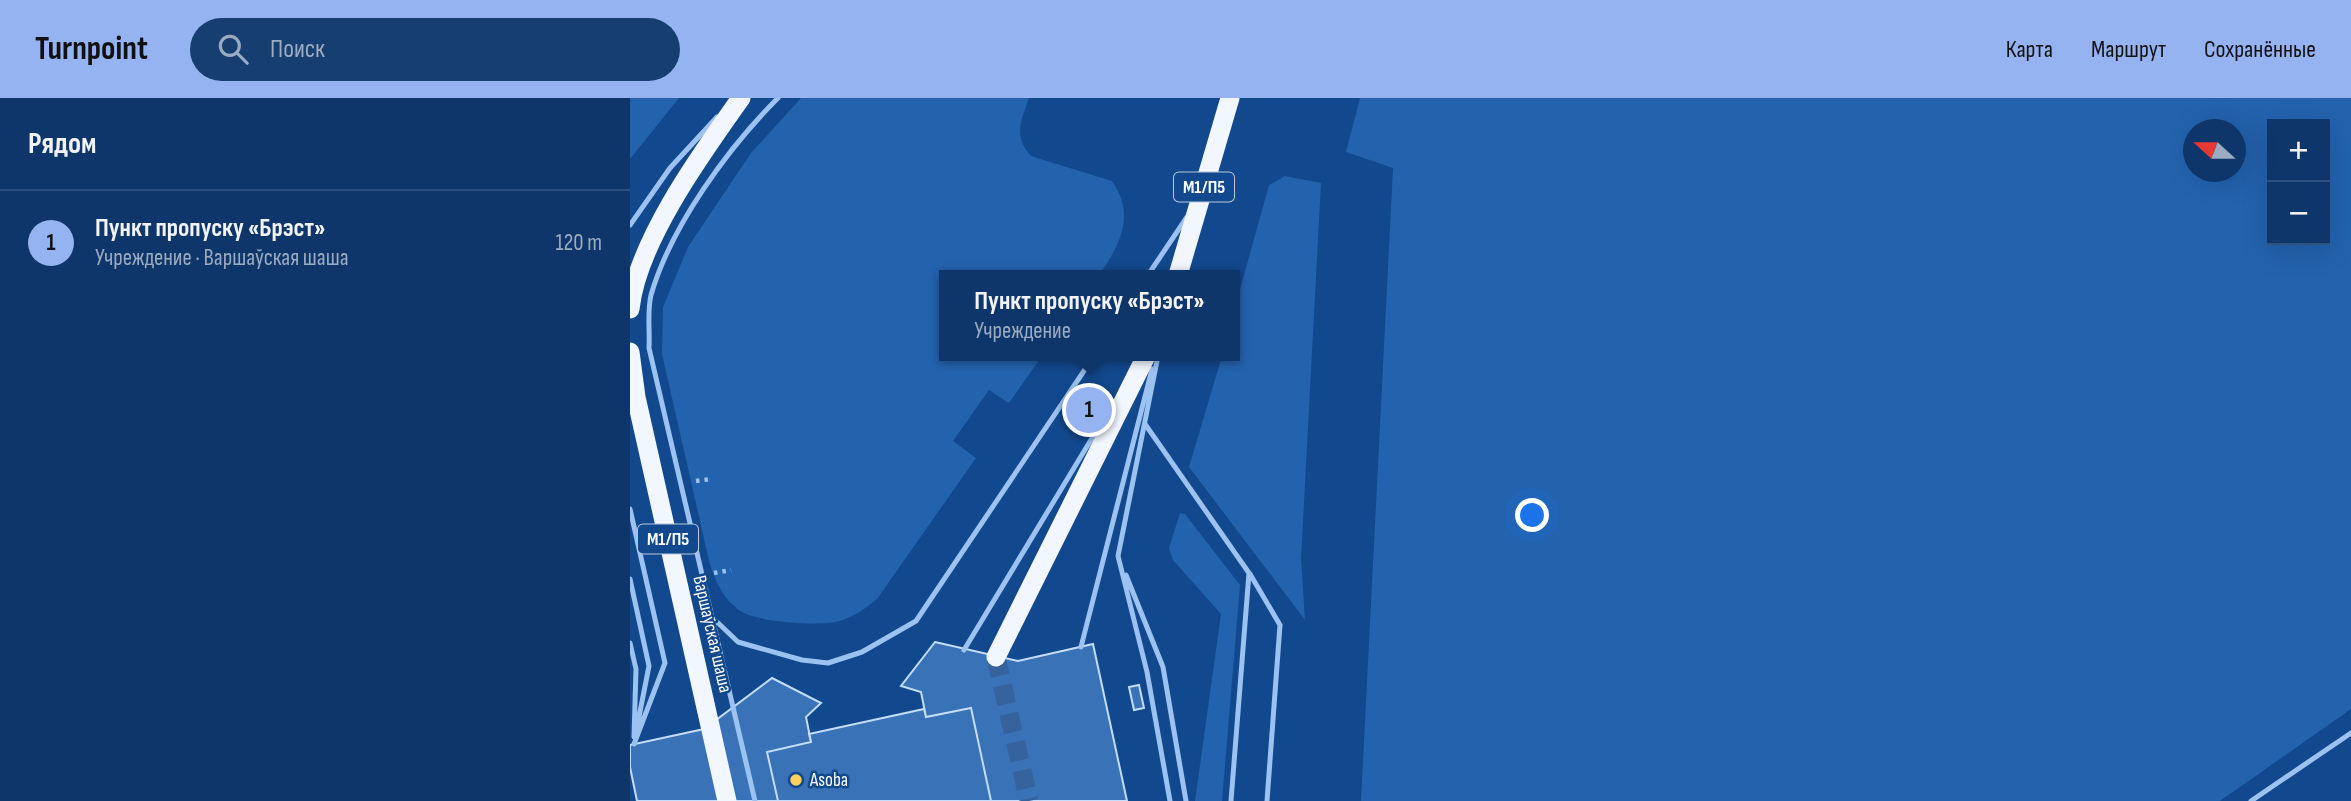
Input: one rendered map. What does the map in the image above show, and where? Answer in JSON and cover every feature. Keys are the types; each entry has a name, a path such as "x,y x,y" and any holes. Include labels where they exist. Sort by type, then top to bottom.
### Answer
{"highway":[{"path":"630,309 636,276 662,221 738,98"},
{"name":"М1/П5","path":"1179,270 1230,98"},
{"name":"Варшаўская шаша","path":"630,352 636,397 727,801"},
{"path":"996,657 1142,361"}],"lane":[{"path":"630,225 678,159 738,98"},
{"path":"755,801 649,348 651,297 672,243 711,179 757,119 778,98"},
{"path":"1151,270 1201,196"},
{"path":"714,619 738,642 802,660 828,663 862,652 916,621 1091,361"},
{"path":"964,650 1141,361"},
{"path":"1156,361 1118,556 1147,672 1170,801"},
{"path":"1081,647 1156,361"},
{"path":"1145,424 1249,573 1280,625 1268,801"},
{"path":"630,509 665,663 634,744"},
{"path":"1118,556 1163,667 1186,801"},
{"path":"1231,801 1249,573"},
{"path":"630,579 649,666 634,744"},
{"path":"630,643 636,669 634,744"},
{"path":"630,718 634,744"},
{"path":"2251,801 2351,733"}],"path":[{"path":"691,482 712,479"},
{"path":"716,573 731,570"}],"shaded area":[{"path":"630,98 679,98 630,159"},
{"path":"801,98 1029,98 1021,121 1020,135 1031,156 1112,181 1123,206 1124,218 1119,241 1102,270 939,270 939,361 1038,361 1009,403 989,390 953,441 976,458 877,599 860,612 831,623 758,618 739,610 721,590 710,565 662,354 663,307 688,247 751,153"},
{"path":"1360,98 2351,98 2351,709 2220,801 1361,801 1393,168 1346,152"},
{"path":"1285,176 1321,183 1301,559 1305,620 1189,467 1221,361 1240,361 1240,289 1269,185"},
{"path":"1180,513 1185,514 1240,585 1222,801 1195,801 1221,614 1173,560 1169,548"}],"building":[{"path":"935,642 1018,661 1093,644 1127,801 991,801 971,708 926,717 921,692 901,686"},
{"path":"772,678 821,703 806,717 811,742 767,752 778,801 637,801 630,767 630,745 704,729"},
{"path":"1139,685 1144,708 1134,710 1129,687"},
{"path":"971,708 991,801 778,801 767,752 811,742 809,734 924,709 926,717"}],"tunnel":[{"path":"996,657 1029,801"}],"place":[{"name":"Пункт пропуску «Брэст»","path":"1089,410"},
{"name":"Asoba","path":"796,780"}]}
